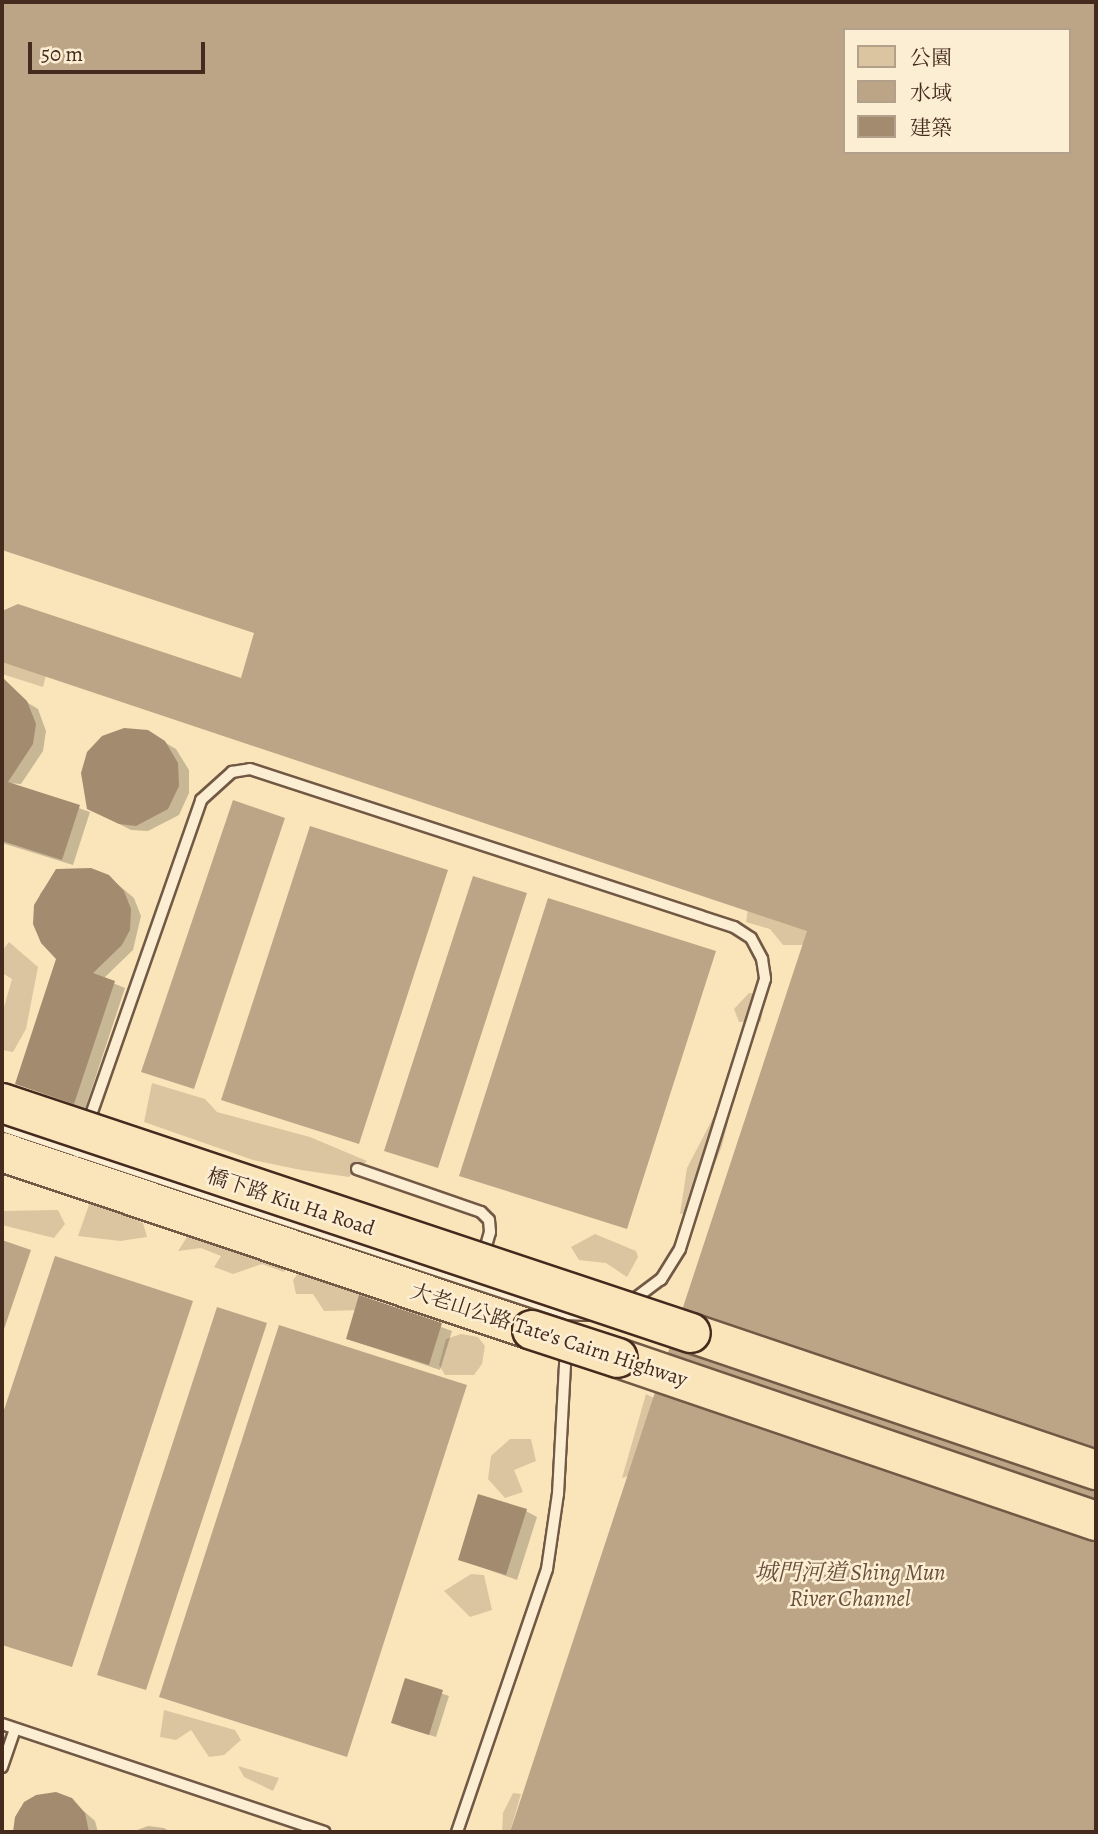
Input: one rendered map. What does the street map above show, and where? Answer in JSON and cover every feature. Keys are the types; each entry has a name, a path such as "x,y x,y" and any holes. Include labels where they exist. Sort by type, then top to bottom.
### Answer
{"highway":[{"path":"2,1103 1090,1467"},
{"name":"大老山公路 Tate's Cairn Highway","path":"2,1152 1096,1521"},
{"path":"1015,1493 1096,1546"}],"lane":[{"path":"78,1152 201,800 232,772 250,769 734,927 751,938 762,959 765,979 680,1249 661,1279 636,1301 590,1315 568,1314 558,1494 547,1569 457,1832"},
{"name":"橋下路 Kiu Ha Road","path":"2,1126 568,1314"},
{"path":"357,1169 481,1212 489,1220 490,1232 475,1283"},
{"path":"2,1724 324,1832"},
{"path":"2,1767 15,1729"}],"green space":[{"path":"2,632 48,668 43,687 2,674"},
{"path":"749,903 826,928 803,945 783,945 770,929 746,922"},
{"path":"9,942 38,967 26,1029 13,1052 2,1050 2,1014 12,979 2,973 2,951"},
{"path":"749,993 765,994 761,1022 739,1022 734,1009"},
{"path":"152,1083 205,1099 217,1112 310,1137 367,1161 349,1177 301,1170 253,1160 144,1122"},
{"path":"713,1118 728,1122 722,1146 696,1212 680,1214 687,1168"},
{"path":"90,1202 143,1223 147,1237 120,1241 78,1236"},
{"path":"58,1210 65,1224 54,1238 2,1225 2,1211"},
{"path":"189,1234 288,1264 284,1272 262,1264 233,1274 214,1267 221,1256 201,1248 178,1251"},
{"path":"595,1234 636,1251 638,1257 627,1277 606,1263 579,1260 571,1247"},
{"path":"299,1272 374,1295 363,1310 324,1311 313,1294 296,1294 293,1280"},
{"path":"461,1334 478,1337 485,1346 482,1364 474,1375 445,1375 439,1365 446,1339"},
{"path":"646,1394 668,1405 628,1476 622,1478"},
{"path":"510,1439 531,1439 536,1461 514,1470 523,1492 505,1498 488,1479 491,1456"},
{"path":"471,1574 484,1575 492,1610 470,1617 444,1591"},
{"path":"164,1710 235,1730 241,1740 224,1755 209,1757 191,1730 176,1740 160,1737"},
{"path":"238,1766 279,1778 273,1791 244,1777"},
{"path":"513,1793 521,1794 510,1832 502,1832 503,1813"}],"water":[{"name":"城門河道 Shing Mun River Channel","path":"2,2 1096,2 1096,1832 510,1832 807,931 2,662"},
{"path":"233,800 285,818 194,1089 141,1072"},
{"path":"310,826 448,870 359,1144 221,1100"},
{"path":"473,876 527,893 438,1168 384,1151"},
{"path":"548,898 716,951 627,1229 459,1176"},
{"path":"2,1240 31,1250 2,1335"},
{"path":"55,1256 193,1301 72,1667 2,1645 2,1416"},
{"path":"217,1307 267,1323 146,1690 97,1675"},
{"path":"279,1325 467,1385 347,1757 159,1697"}],"pier":[{"path":"2,550 254,633 241,678 18,604 2,611"}],"building":[{"path":"2,677 27,701 36,724 33,744 8,782 80,805 62,860 2,841"},
{"path":"124,728 148,730 165,741 178,763 179,786 168,809 136,826 119,824 87,809 81,773 87,752 102,736"},
{"path":"91,868 109,875 124,891 131,909 130,930 122,945 93,973 115,981 74,1104 15,1084 56,959 41,943 33,924 34,905 56,869"},
{"path":"359,1295 442,1323 429,1365 346,1339"},
{"path":"478,1494 527,1509 506,1575 458,1560"},
{"path":"405,1678 443,1690 429,1735 391,1723"},
{"path":"56,1792 72,1798 85,1813 89,1832 13,1832 15,1817 24,1802 36,1795"}]}
